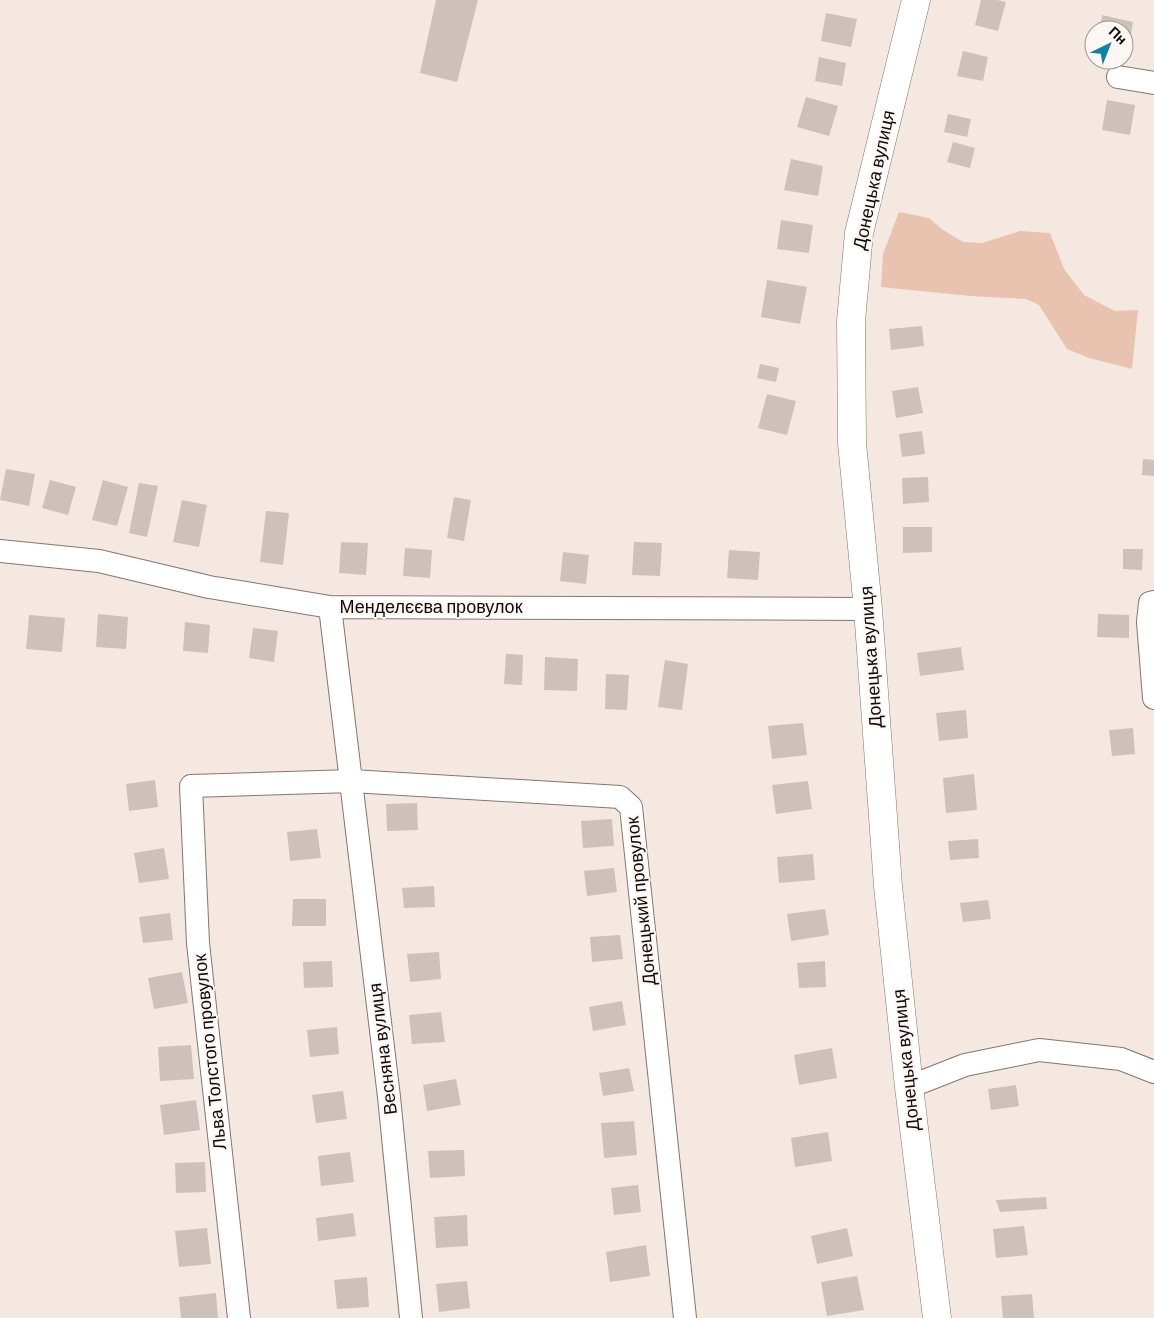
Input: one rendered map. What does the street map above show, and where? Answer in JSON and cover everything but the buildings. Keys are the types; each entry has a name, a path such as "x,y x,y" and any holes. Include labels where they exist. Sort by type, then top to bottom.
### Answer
{"main road":[{"name":"Донецька вулиця","path":"916,0 859,233 851,321 852,443 868,609 888,886 908,1087 937,1318"}],"street":[{"path":"1118,77 1154,83"},
{"name":"Менделєєва провулок","path":"0,551 99,561 209,587 330,607 868,609"},
{"path":"1154,602 1150,603 1148,622 1154,698"},
{"name":"Весняна вулиця","path":"330,607 389,1097 411,1318"},
{"name":"Донецький провулок","path":"191,786 352,781 620,797 631,807 685,1318"},
{"name":"Льва Толстого провулок","path":"191,786 198,943 239,1318"},
{"path":"908,1087 965,1065 1039,1050 1121,1060 1154,1072"}],"shaded area":[{"path":"899,212 929,218 943,230 963,242 982,243 1020,231 1050,233 1064,269 1084,295 1115,311 1138,310 1132,369 1089,358 1067,349 1039,305 1026,299 970,296 881,287 883,254"}]}
